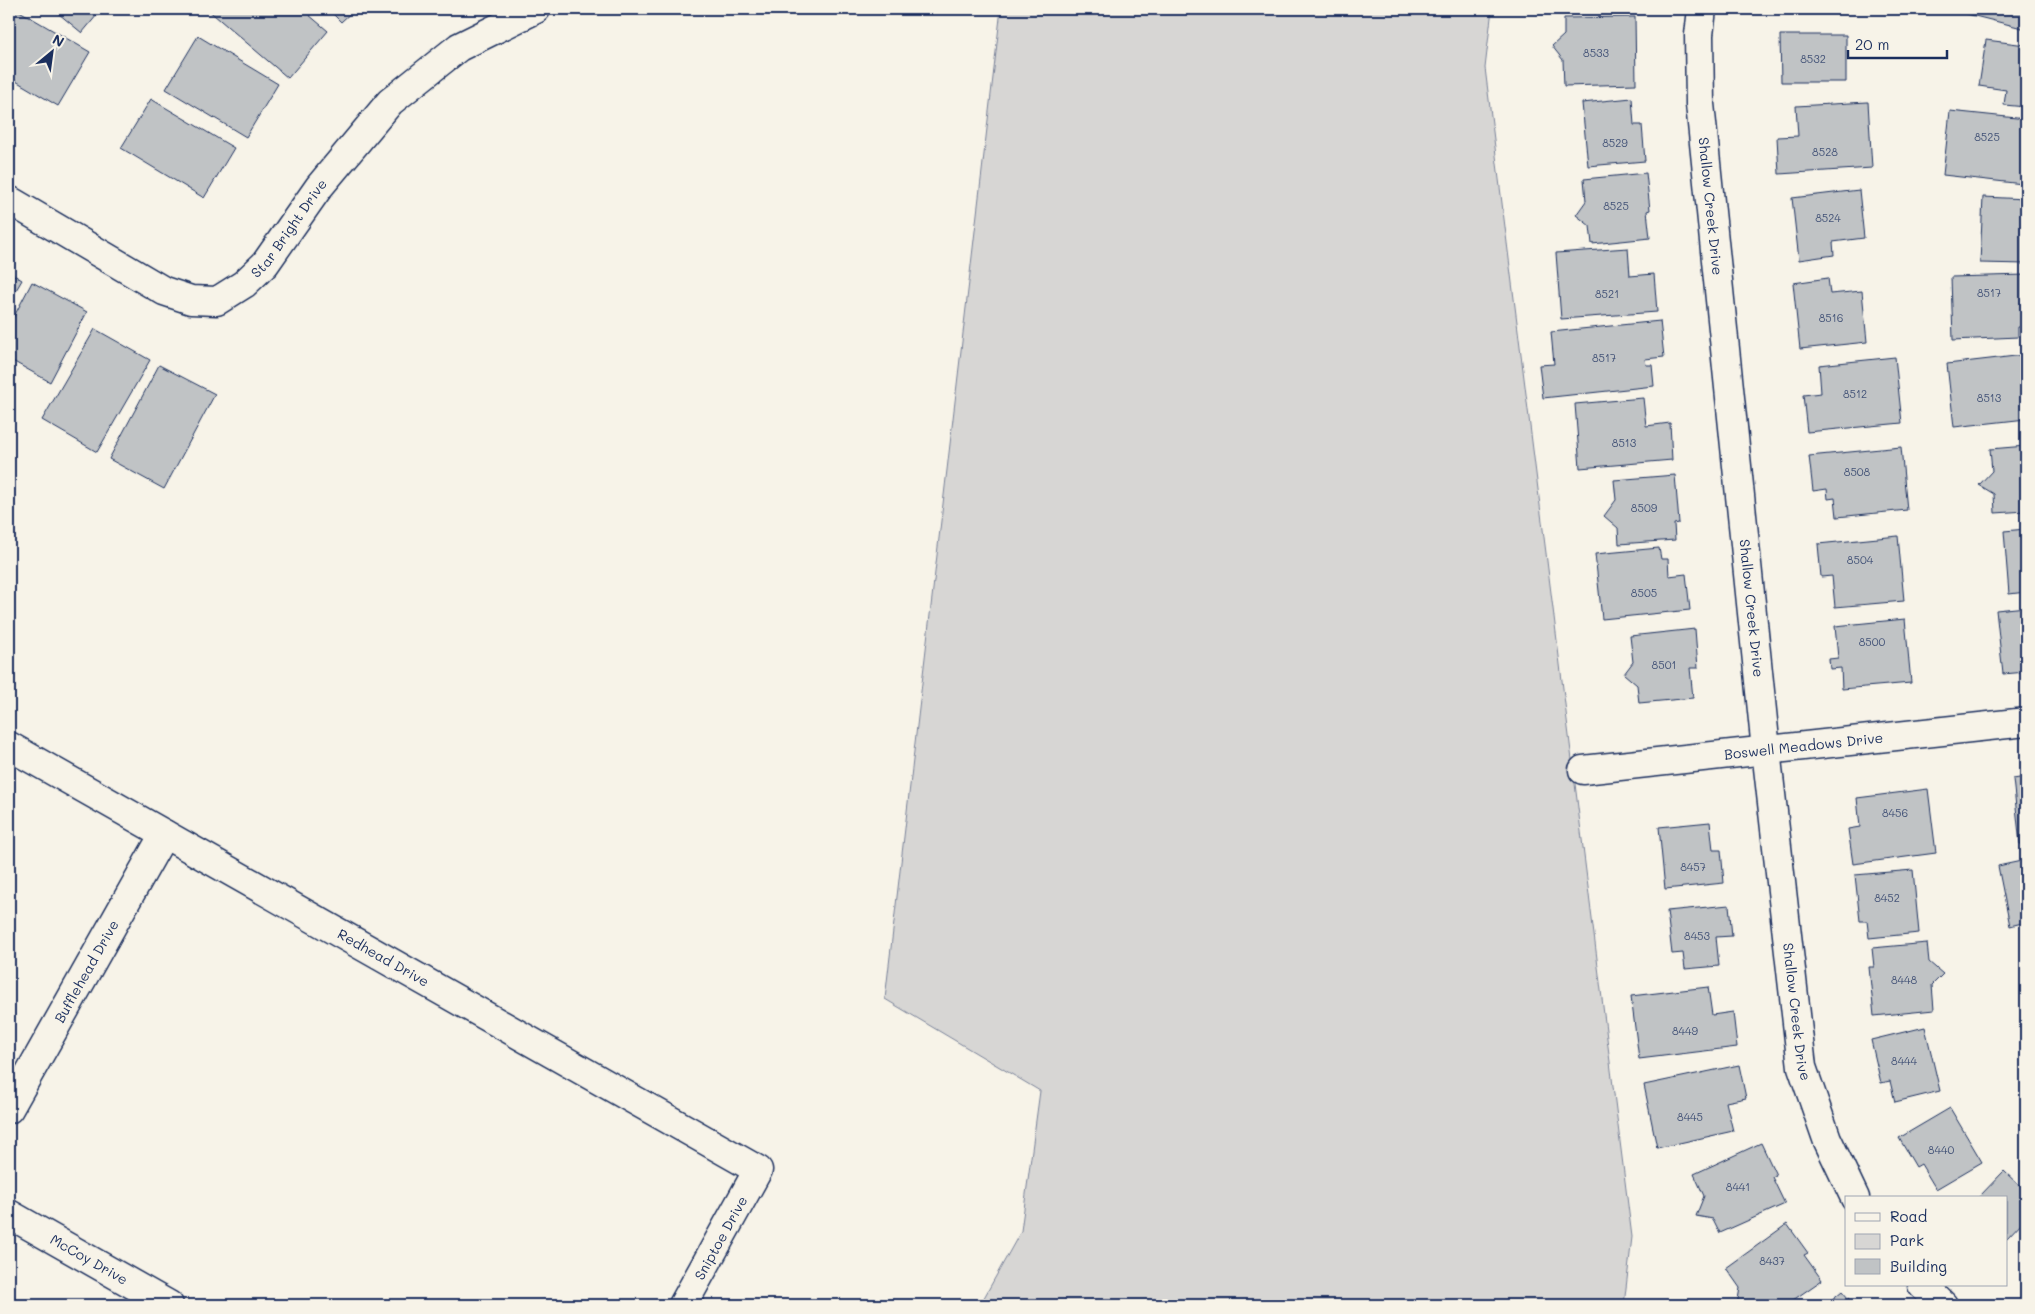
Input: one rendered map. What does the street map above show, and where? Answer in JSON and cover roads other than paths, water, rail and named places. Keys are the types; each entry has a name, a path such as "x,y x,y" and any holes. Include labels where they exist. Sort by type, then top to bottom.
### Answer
{"street":[{"name":"Star Bright Drive","path":"9,200 164,290 190,300 217,301 244,284 265,264 319,187 390,102 459,47 536,9"},
{"name":"Shallow Creek Drive","path":"1702,9 1698,36 1700,104 1766,750 1802,1066 1827,1139 1854,1196"},
{"name":"Boswell Meadows Drive","path":"1583,770 2026,722"},
{"name":"Redhead Drive","path":"9,746 758,1170"},
{"name":"Bufflehead Drive","path":"9,1109 164,834"},
{"name":"Sniptoe Drive","path":"683,1305 758,1170"},
{"name":"McCoy Drive","path":"9,1214 170,1305"},
{"path":"1923,1286 1943,1305"}]}
